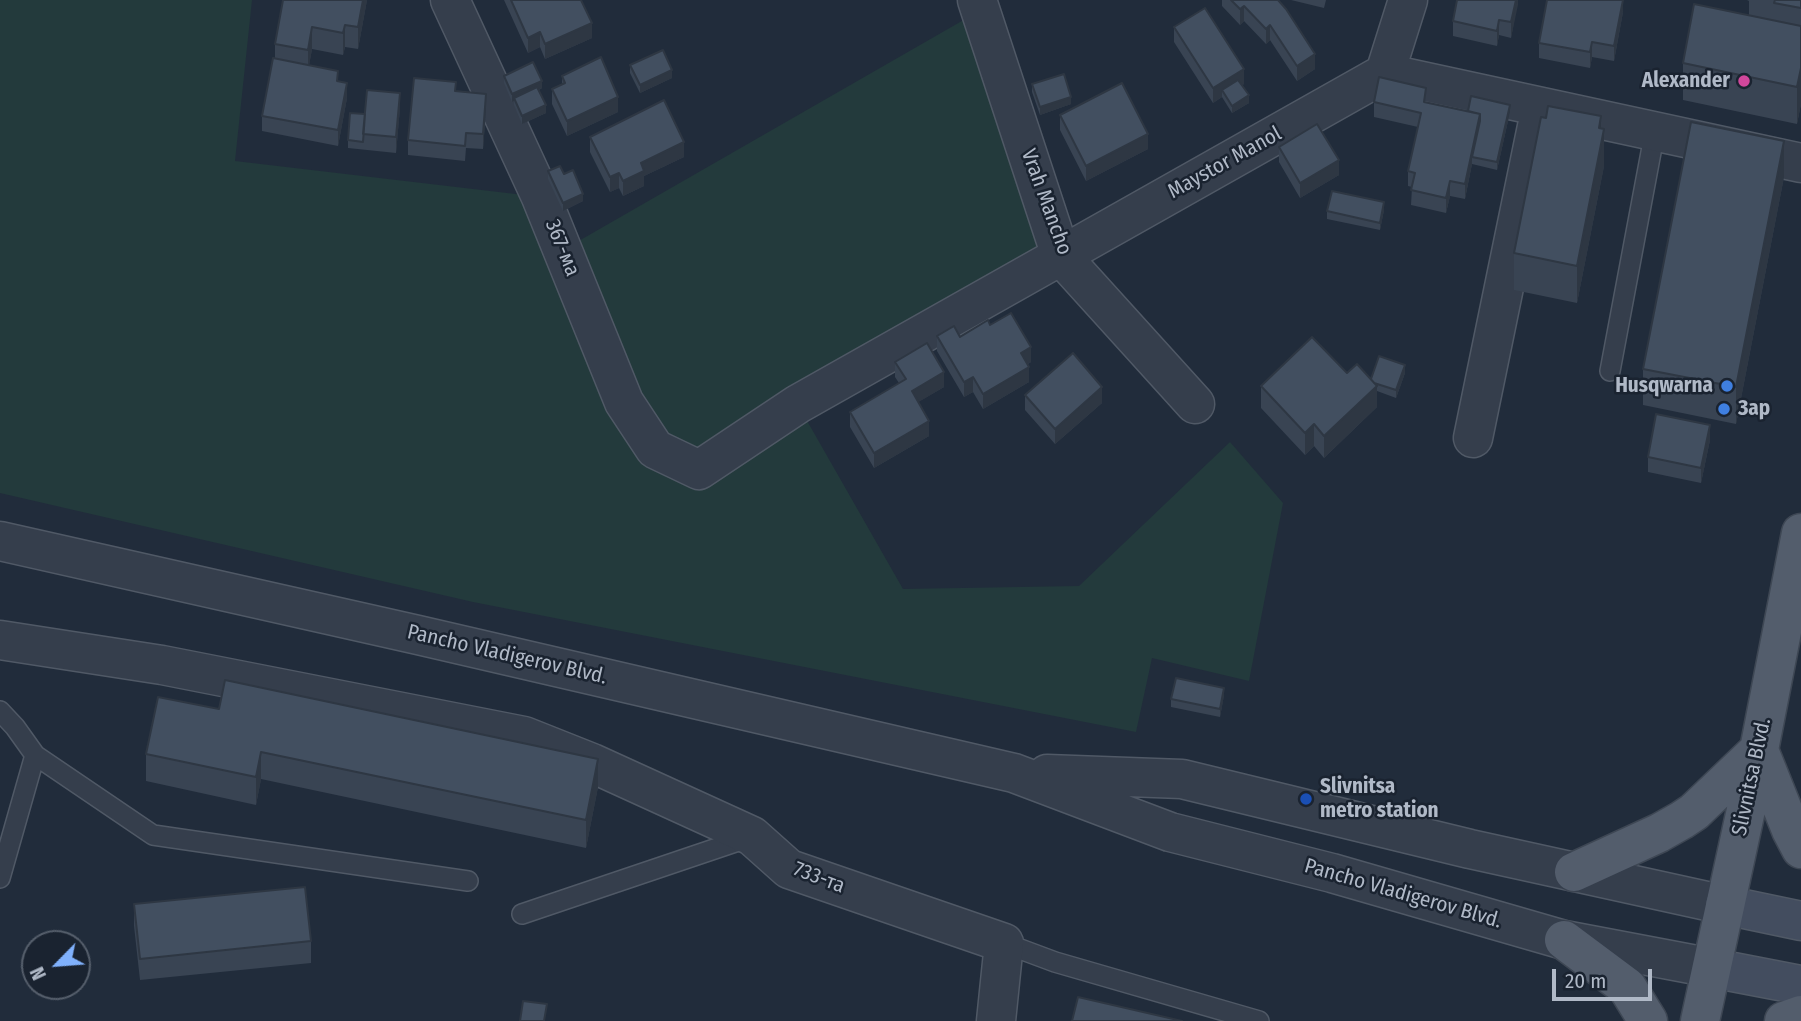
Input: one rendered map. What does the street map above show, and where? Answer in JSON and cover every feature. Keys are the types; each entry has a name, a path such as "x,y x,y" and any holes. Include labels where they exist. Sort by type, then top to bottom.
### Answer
{"main road":[{"name":"Slivnitsa Blvd.","path":"1700,1021 1759,750 1801,533"},
{"path":"1574,872 1682,821 1759,750 1801,849"},
{"name":"Pancho Vladigerov Blvd.","path":"1725,905 1801,920"},
{"path":"1564,940 1627,987 1648,1021"},
{"name":"Pancho Vladigerov Blvd.","path":"1712,968 1801,985"},
{"path":"1784,1021 1801,1014"}],"street":[{"name":"367-ма","path":"450,0 541,197 624,402 655,449 699,470"},
{"name":"Vrah Mancho","path":"978,0 1061,256 1195,404"},
{"path":"1408,0 1385,73 1801,163"},
{"name":"Maystor Manol","path":"699,470 798,404 1385,73"},
{"path":"1473,438 1541,107"},
{"name":"Pancho Vladigerov Blvd.","path":"0,541 1014,773 1170,832 1332,873 1564,940 1712,968"},
{"name":"733-та","path":"0,640 162,665 524,736 592,763 752,836 789,869 1004,943"},
{"name":"Pancho Vladigerov Blvd.","path":"1014,773 1182,779 1457,846 1725,905"},
{"path":"996,1021 1004,943"}],"lane":[{"path":"1611,371 1655,131"},
{"path":"0,711 36,755 153,835 468,881"},
{"path":"0,878 36,755"},
{"path":"522,914 752,836"},
{"path":"1004,943 1055,962 1259,1021"}],"green space":[{"path":"0,0 252,0 235,161 541,197 563,250 981,10 1061,256 798,405 903,589 1079,586 1230,442 1283,503 1249,681 1152,658 1136,732 473,602 0,493"}],"building":[{"path":"283,0 363,0 358,27 345,25 343,33 312,27 308,50 275,44"},
{"path":"511,0 581,0 592,23 545,44 540,32 528,38"},
{"path":"1231,0 1278,0 1315,54 1297,66 1270,25 1266,29 1244,6 1240,9"},
{"path":"1457,0 1516,0 1511,22 1499,20 1497,31 1453,21"},
{"path":"1547,0 1623,0 1614,46 1592,42 1590,52 1539,43"},
{"path":"1775,0 1801,0 1801,8 1774,3"},
{"path":"1694,4 1801,26 1801,68 1797,87 1683,63"},
{"path":"1205,8 1244,69 1213,88 1174,27"},
{"path":"663,50 672,70 640,85 630,65"},
{"path":"601,57 618,97 567,121 552,89 565,83 562,76"},
{"path":"273,58 338,71 337,81 347,83 338,130 262,116"},
{"path":"533,62 542,81 512,94 504,76"},
{"path":"1064,74 1071,97 1040,107 1032,84"},
{"path":"1379,77 1426,88 1424,102 1480,114 1465,184 1450,181 1446,198 1411,190 1415,173 1408,171 1421,113 1374,102"},
{"path":"414,78 456,82 455,91 486,94 483,134 466,133 465,146 408,140"},
{"path":"1238,80 1249,95 1232,106 1222,90"},
{"path":"1122,83 1148,134 1086,166 1060,115"},
{"path":"537,87 546,105 522,116 514,98"},
{"path":"367,90 400,93 396,137 363,134"},
{"path":"1471,96 1510,105 1497,162 1472,157 1480,114 1468,111"},
{"path":"664,100 684,142 641,163 644,171 623,181 619,173 610,177 590,137"},
{"path":"1548,106 1601,116 1599,128 1604,129 1577,266 1514,253 1541,117 1546,118"},
{"path":"350,113 365,114 363,142 348,140"},
{"path":"1691,122 1784,141 1736,387 1643,369"},
{"path":"1317,124 1339,160 1300,183 1279,147"},
{"path":"560,166 564,174 573,170 583,194 563,203 548,171"},
{"path":"1332,191 1384,202 1380,223 1327,211"},
{"path":"1011,313 1031,347 1021,353 1029,367 983,394 973,377 964,382 937,336 954,326 960,337 988,320 990,325"},
{"path":"1312,337 1347,373 1357,364 1377,386 1324,436 1314,424 1305,433 1261,386"},
{"path":"927,343 944,372 912,391 929,421 874,453 850,412 906,379 895,362"},
{"path":"1073,353 1102,387 1055,429 1025,395"},
{"path":"1379,356 1405,365 1396,390 1374,383 1371,379"},
{"path":"1656,414 1710,425 1701,468 1648,457"},
{"path":"1176,678 1224,688 1220,709 1171,699"},
{"path":"225,680 598,759 586,820 261,752 256,777 146,754 158,697 219,709"},
{"path":"305,887 311,941 140,959 134,904"},
{"path":"1078,997 1182,1021 1072,1021"},
{"path":"523,1001 547,1004 544,1021 520,1021"}],"place":[{"name":"Alexander","path":"1744,81"},
{"name":"Husqwarna","path":"1727,386"},
{"name":"Зар","path":"1724,409"},
{"name":"Slivnitsa metro station","path":"1306,799"}]}
